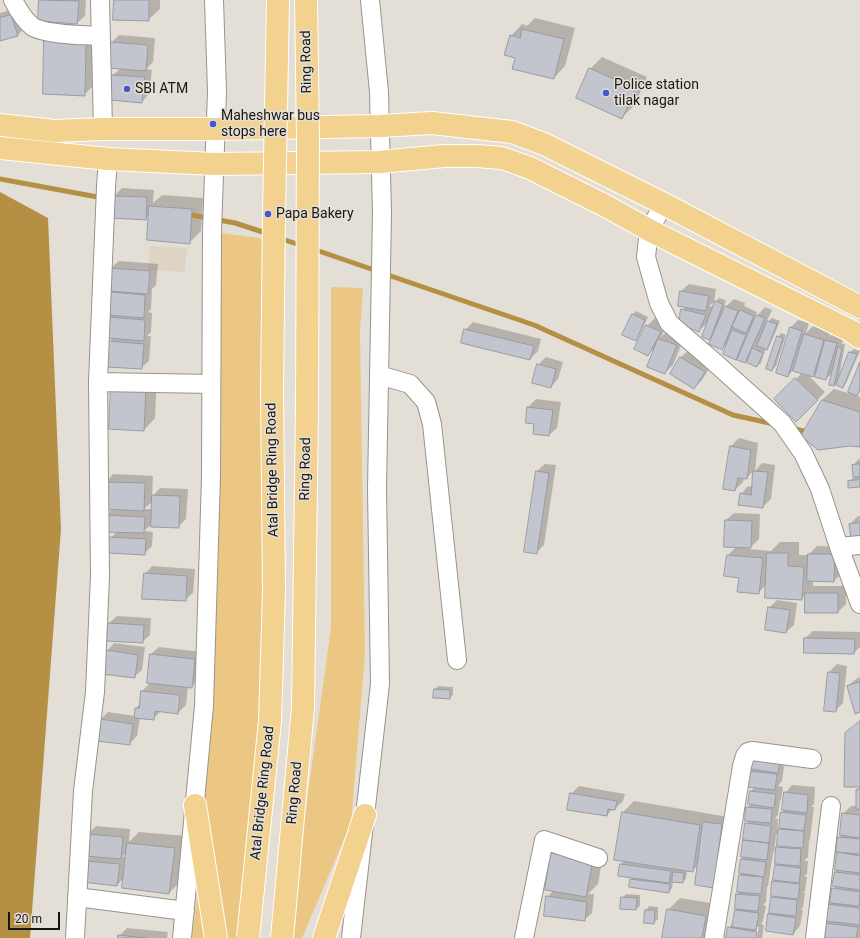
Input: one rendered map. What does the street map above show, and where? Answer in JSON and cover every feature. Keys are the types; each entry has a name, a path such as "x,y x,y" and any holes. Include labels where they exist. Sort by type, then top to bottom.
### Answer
{"main road":[{"name":"Atal Bridge Ring Road","path":"248,938 270,721 271,691 274,591 272,391 278,0"},
{"name":"Ring Road","path":"282,938 303,707 307,408 308,139 306,0"},
{"path":"0,125 55,131 103,129 215,129 380,126 432,123 512,132 544,144 664,204 860,307"},
{"path":"0,148 108,159 215,164 380,162 444,156 502,158 536,172 604,205 649,230 851,331 860,337"},
{"path":"195,805 216,938"},
{"path":"324,938 365,815"}],"street":[{"path":"13,0 20,14 24,18 33,26 45,32 101,36"},
{"path":"100,0 103,129"},
{"path":"182,938 204,698 211,477 212,208 217,91 214,0"},
{"path":"351,938 380,684 377,488 382,213 379,92 370,0"},
{"path":"75,938 83,791 95,692 100,576 98,382 108,159"},
{"path":"664,204 649,230 646,257 659,303 669,323 782,423 803,453 820,489 838,547 860,604"},
{"path":"379,375 410,384 426,402 432,424 457,660"},
{"path":"98,382 211,384"},
{"path":"838,547 860,545"},
{"path":"714,938 742,766 745,756 748,752 752,751 812,759"},
{"path":"815,938 831,806"},
{"path":"524,938 544,840 598,858"},
{"path":"77,897 185,911"}],"shaded area":[{"path":"0,192 48,218 61,529 30,938 0,938"},
{"path":"221,233 266,239 280,728 252,938 192,938 198,887"},
{"path":"150,246 187,248 185,272 148,270"},
{"path":"331,287 363,288 360,332 365,655 351,823 302,938 294,938 304,822 331,628"}],"building":[{"path":"39,0 79,1 77,24 38,21"},
{"path":"114,0 149,0 149,21 113,20"},
{"path":"11,15 18,36 0,41 0,18"},
{"path":"522,29 564,39 554,79 512,69 515,58 504,55 510,35 520,38"},
{"path":"44,40 86,42 85,96 43,94"},
{"path":"111,42 148,45 146,71 108,68"},
{"name":"Police station tilak nagar","path":"589,68 636,89 622,119 576,98"},
{"name":"SBI ATM","path":"112,75 145,77 142,103 110,100"},
{"path":"113,196 147,197 146,220 112,218"},
{"path":"149,206 192,209 190,244 147,240"},
{"path":"110,268 150,271 148,294 109,291"},
{"path":"680,291 709,296 706,311 678,306"},
{"path":"110,292 145,295 144,318 108,315"},
{"path":"715,301 723,304 710,340 702,337"},
{"path":"725,306 738,311 722,350 709,344"},
{"path":"681,309 706,315 699,332 679,324"},
{"path":"740,310 754,316 746,333 732,327"},
{"path":"632,314 645,320 636,341 622,335"},
{"path":"756,315 765,318 745,363 737,360"},
{"path":"108,317 145,320 144,341 107,338"},
{"path":"767,321 777,324 767,350 757,346"},
{"path":"646,325 661,332 648,356 634,349"},
{"path":"790,327 802,331 788,377 776,373"},
{"path":"464,329 534,346 530,360 461,343"},
{"path":"732,330 746,335 736,360 723,354"},
{"path":"804,334 824,340 813,377 793,371"},
{"path":"777,336 783,338 772,371 766,369"},
{"path":"658,339 677,345 665,374 647,367"},
{"path":"825,340 837,343 826,380 815,377"},
{"path":"109,341 144,344 142,369 107,367"},
{"path":"838,347 842,348 834,386 829,385"},
{"path":"752,348 763,353 757,367 747,363"},
{"path":"849,352 857,354 843,388 836,385"},
{"path":"680,357 705,372 694,389 670,374"},
{"path":"860,362 860,389 857,396 848,392"},
{"path":"537,364 556,369 551,388 532,383"},
{"path":"795,378 818,400 796,422 774,399"},
{"path":"111,385 146,387 144,431 109,429"},
{"path":"822,400 860,412 860,447 850,446 818,450 801,436"},
{"path":"527,407 553,410 549,436 533,434 534,424 526,423"},
{"path":"730,446 751,450 747,479 738,478 735,491 723,489"},
{"path":"860,464 860,477 853,477 852,465"},
{"path":"536,471 549,473 537,554 524,552"},
{"path":"753,471 768,472 763,508 738,505 740,493 751,495"},
{"path":"860,480 860,487 848,488 848,481"},
{"path":"105,482 145,483 144,511 103,509"},
{"path":"152,495 180,496 179,528 151,527"},
{"path":"105,515 145,517 144,533 105,532"},
{"path":"725,520 752,521 751,548 724,547"},
{"path":"860,523 860,538 851,539 849,524"},
{"path":"110,537 146,539 145,555 108,553"},
{"path":"767,553 788,553 788,566 804,567 802,600 765,598"},
{"path":"808,554 835,554 834,582 807,581"},
{"path":"727,555 763,558 759,594 737,592 739,578 724,576"},
{"path":"144,573 187,576 186,601 142,599"},
{"path":"805,593 838,593 838,613 805,613"},
{"path":"768,607 790,610 786,633 765,630"},
{"path":"108,623 144,625 143,643 107,641"},
{"path":"804,638 855,639 854,654 804,653"},
{"path":"106,650 138,655 135,678 102,674"},
{"path":"150,654 195,659 192,688 147,683"},
{"path":"828,672 840,673 836,712 824,711"},
{"path":"860,682 860,712 855,714 847,686"},
{"path":"434,689 450,690 450,699 433,698"},
{"path":"141,691 180,695 178,714 155,711 154,720 134,718 135,708 139,708"},
{"path":"100,719 133,724 130,745 97,741"},
{"path":"860,721 860,787 844,787 845,733"},
{"path":"752,755 780,759 778,773 750,769"},
{"path":"748,771 777,774 775,790 746,787"},
{"path":"860,789 860,809 856,809 856,790"},
{"path":"750,791 776,794 774,808 748,804"},
{"path":"784,792 808,795 807,813 782,810"},
{"path":"570,793 617,801 615,810 608,809 607,816 567,810"},
{"path":"746,807 772,809 771,823 745,821"},
{"path":"622,812 700,825 693,872 614,860"},
{"path":"781,812 806,815 804,831 779,828"},
{"path":"842,813 860,815 860,838 840,835"},
{"path":"703,822 722,824 714,888 695,885"},
{"path":"745,823 771,826 769,843 743,840"},
{"path":"778,829 804,831 803,848 777,846"},
{"path":"87,834 123,837 121,859 85,856"},
{"path":"838,837 860,839 860,854 836,852"},
{"path":"743,840 769,843 767,860 741,857"},
{"path":"127,843 175,848 169,894 122,888"},
{"path":"776,847 801,849 800,866 775,864"},
{"path":"837,852 860,856 860,873 835,870"},
{"path":"551,853 593,860 586,897 545,890"},
{"path":"741,859 766,862 764,877 739,873"},
{"path":"86,861 120,864 117,886 83,882"},
{"path":"620,864 671,871 669,883 618,876"},
{"path":"775,865 801,868 799,883 773,880"},
{"path":"673,872 684,873 683,883 672,882"},
{"path":"835,872 860,875 860,890 832,886"},
{"path":"739,875 763,877 761,894 737,892"},
{"path":"630,879 670,884 669,893 629,887"},
{"path":"772,881 800,884 798,899 771,896"},
{"path":"832,888 860,892 859,906 830,903"},
{"path":"736,894 760,896 758,911 735,909"},
{"path":"546,896 587,902 585,921 544,916"},
{"path":"621,897 637,898 636,910 620,909"},
{"path":"771,897 797,900 796,916 769,913"},
{"path":"827,904 860,908 860,925 825,921"},
{"path":"667,909 706,916 702,938 662,938"},
{"path":"645,910 655,910 654,924 644,923"},
{"path":"735,910 759,913 756,930 732,927"},
{"path":"768,914 796,918 793,935 766,931"},
{"path":"824,923 858,927 856,938 823,938"},
{"path":"728,927 757,932 756,938 726,938"},
{"path":"118,935 147,938 118,938"}],"waterway":[{"path":"0,179 103,198"},
{"path":"186,214 235,223 269,234"},
{"path":"279,238 303,246"},
{"path":"313,249 377,271"},
{"path":"385,274 534,325 733,415 774,424"},
{"path":"791,428 811,433"}],"place":[{"name":"SBI ATM","path":"127,89"},
{"name":"Police station tilak nagar","path":"606,93"},
{"name":"Maheshwar bus stops here","path":"213,124"},
{"name":"Papa Bakery","path":"268,214"}]}
